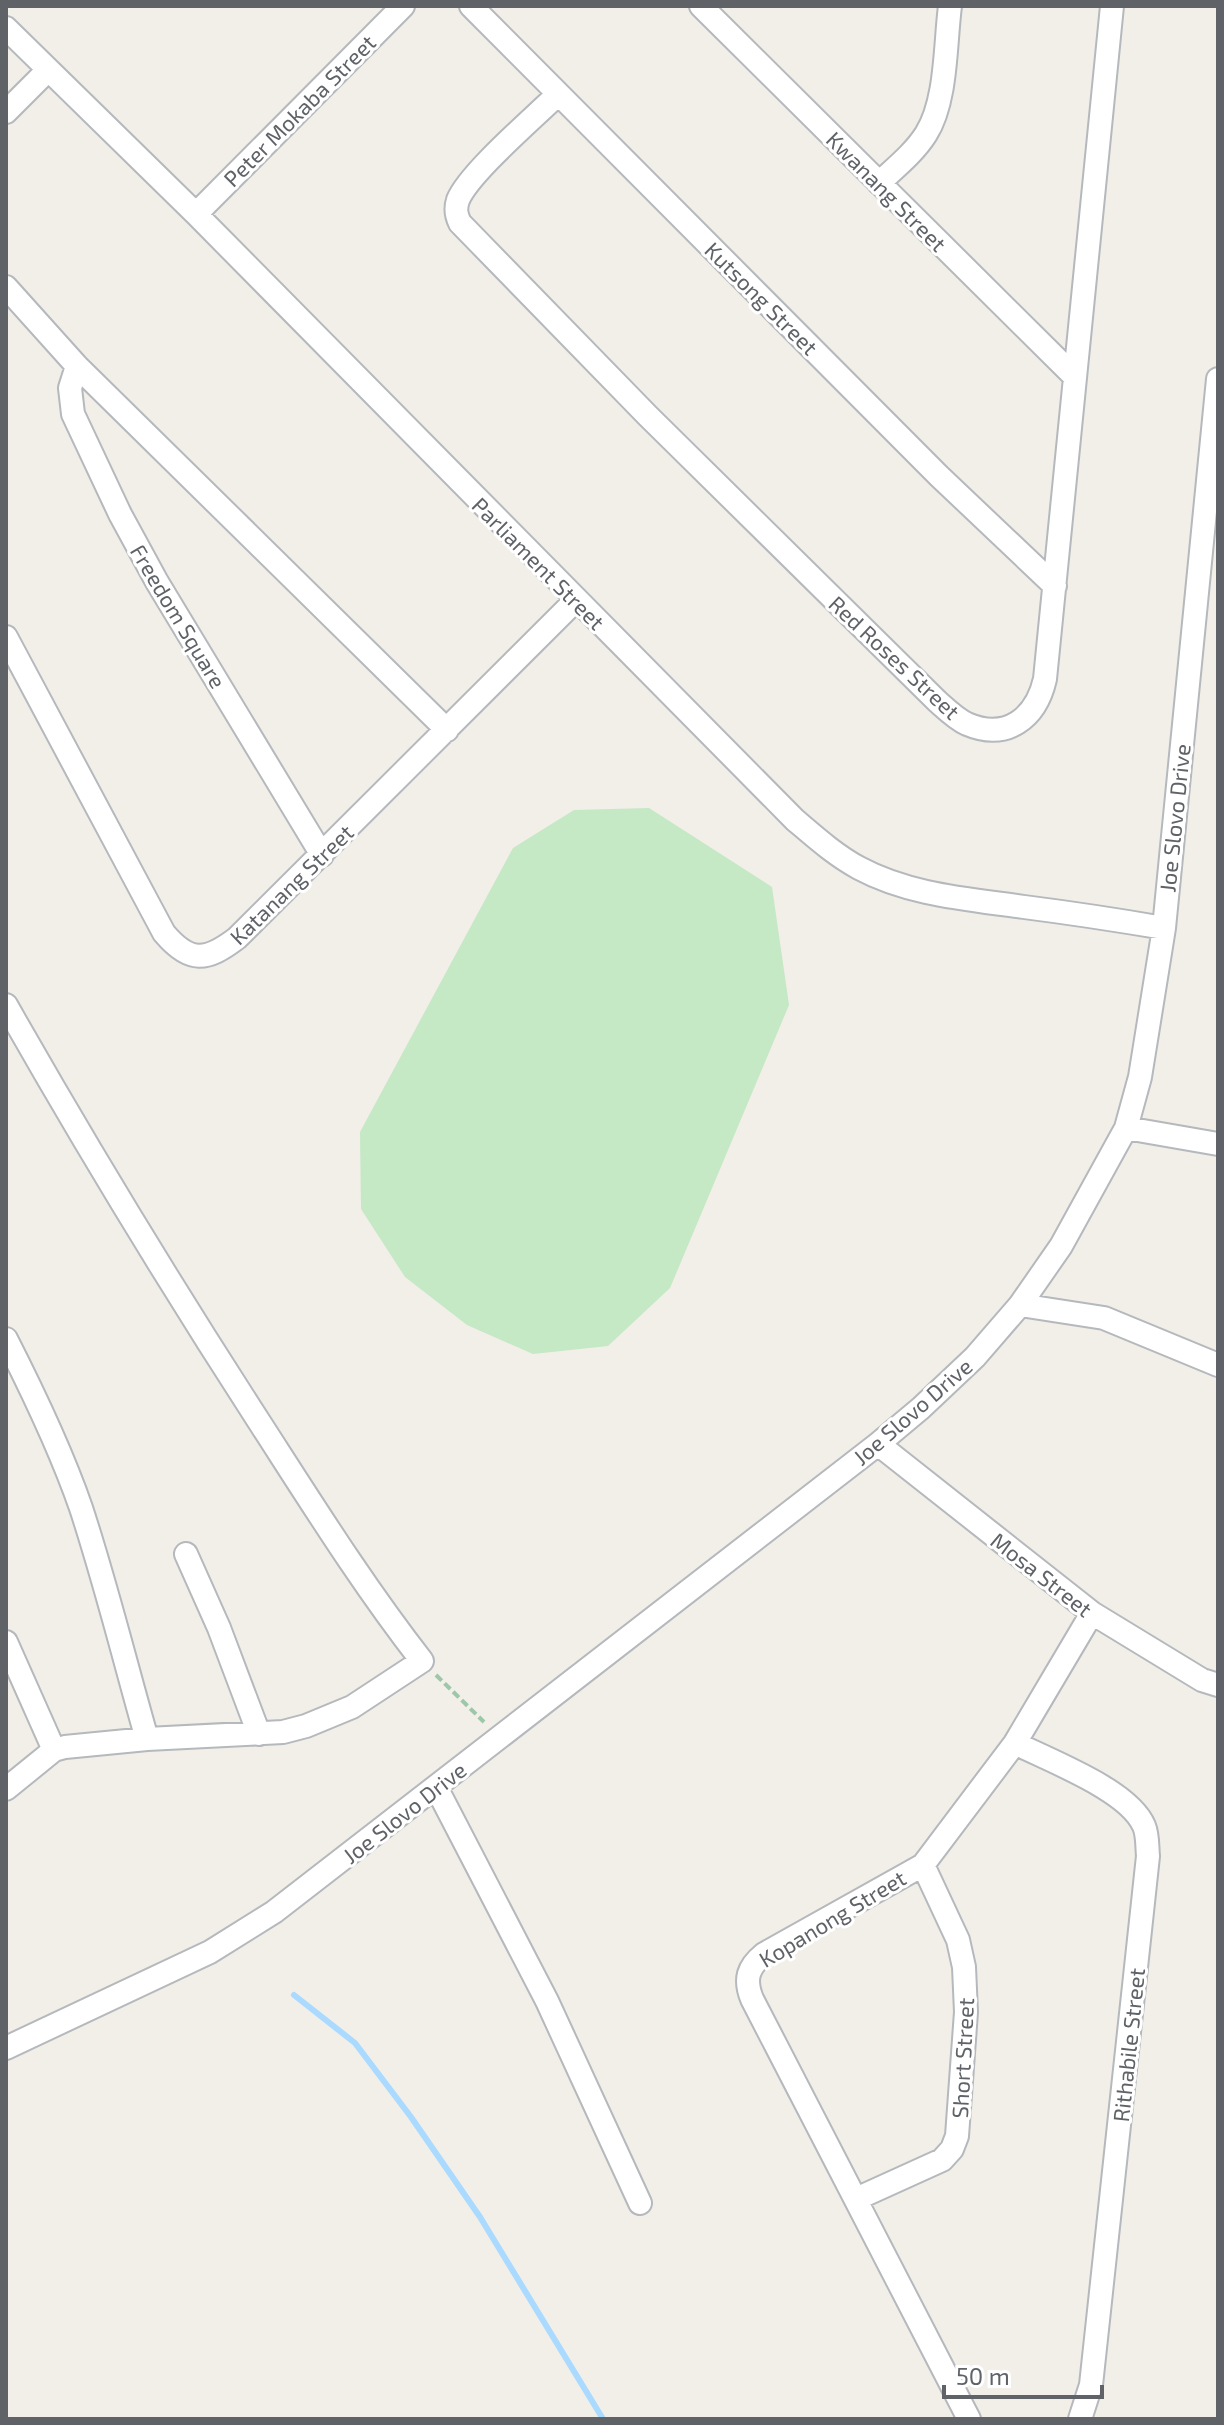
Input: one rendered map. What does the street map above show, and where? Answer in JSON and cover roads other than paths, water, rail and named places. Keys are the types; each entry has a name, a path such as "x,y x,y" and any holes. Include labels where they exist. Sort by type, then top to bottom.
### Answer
{"street":[{"name":"Peter Mokaba Street","path":"196,214 403,6"},
{"name":"Kutsong Street","path":"471,6 939,476 1055,586"},
{"name":"Kwanang Street","path":"701,6 1073,375"},
{"path":"879,183 915,149 933,123 940,95 950,6"},
{"name":"Red Roses Street","path":"558,94 471,181 457,202 455,213 471,235 670,438 937,701 965,723 981,728 1008,727 1030,714 1039,701 1045,679 1112,6"},
{"name":"Parliament Street","path":"6,28 196,214 795,820 826,847 857,867 912,888 949,897 1164,928"},
{"path":"6,112 48,70"},
{"path":"6,287 77,366 447,730"},
{"name":"Freedom Square","path":"77,366 70,388 73,414 120,514 157,582 322,855"},
{"name":"Joe Slovo Drive","path":"6,2048 180,1967 242,1933 304,1890 878,1444 975,1357 1020,1305 1061,1246 1126,1128 1140,1077 1164,928 1218,379"},
{"name":"Katanang Street","path":"6,637 164,933 174,945 201,958 224,948 322,855 576,600"},
{"path":"6,1005 67,1112 215,1353 362,1581 422,1661 352,1707 306,1726 259,1734 147,1739 54,1750 6,1789"},
{"path":"1126,1128 1218,1144"},
{"path":"1020,1305 1104,1318 1218,1365"},
{"path":"6,1339 31,1389 80,1506 147,1739"},
{"name":"Mosa Street","path":"878,1444 1092,1613 1202,1680 1218,1685"},
{"path":"186,1554 219,1628 259,1734"},
{"name":"Kopanong Street","path":"969,2419 752,1999 747,1978 750,1968 764,1954 923,1865 1015,1743 1092,1613"},
{"path":"6,1642 54,1750"},
{"name":"Rithabile Street","path":"1015,1743 1113,1793 1132,1807 1145,1827 1148,1856 1091,2385 1080,2419"},
{"path":"436,1787 547,2001 640,2203"},
{"name":"Short Street","path":"856,2199 942,2160 952,2149 957,2136 965,2027 964,1967 958,1940 923,1865"}],"waterway":[{"path":"294,1995 355,2043 411,2117 480,2217 603,2419"}]}
